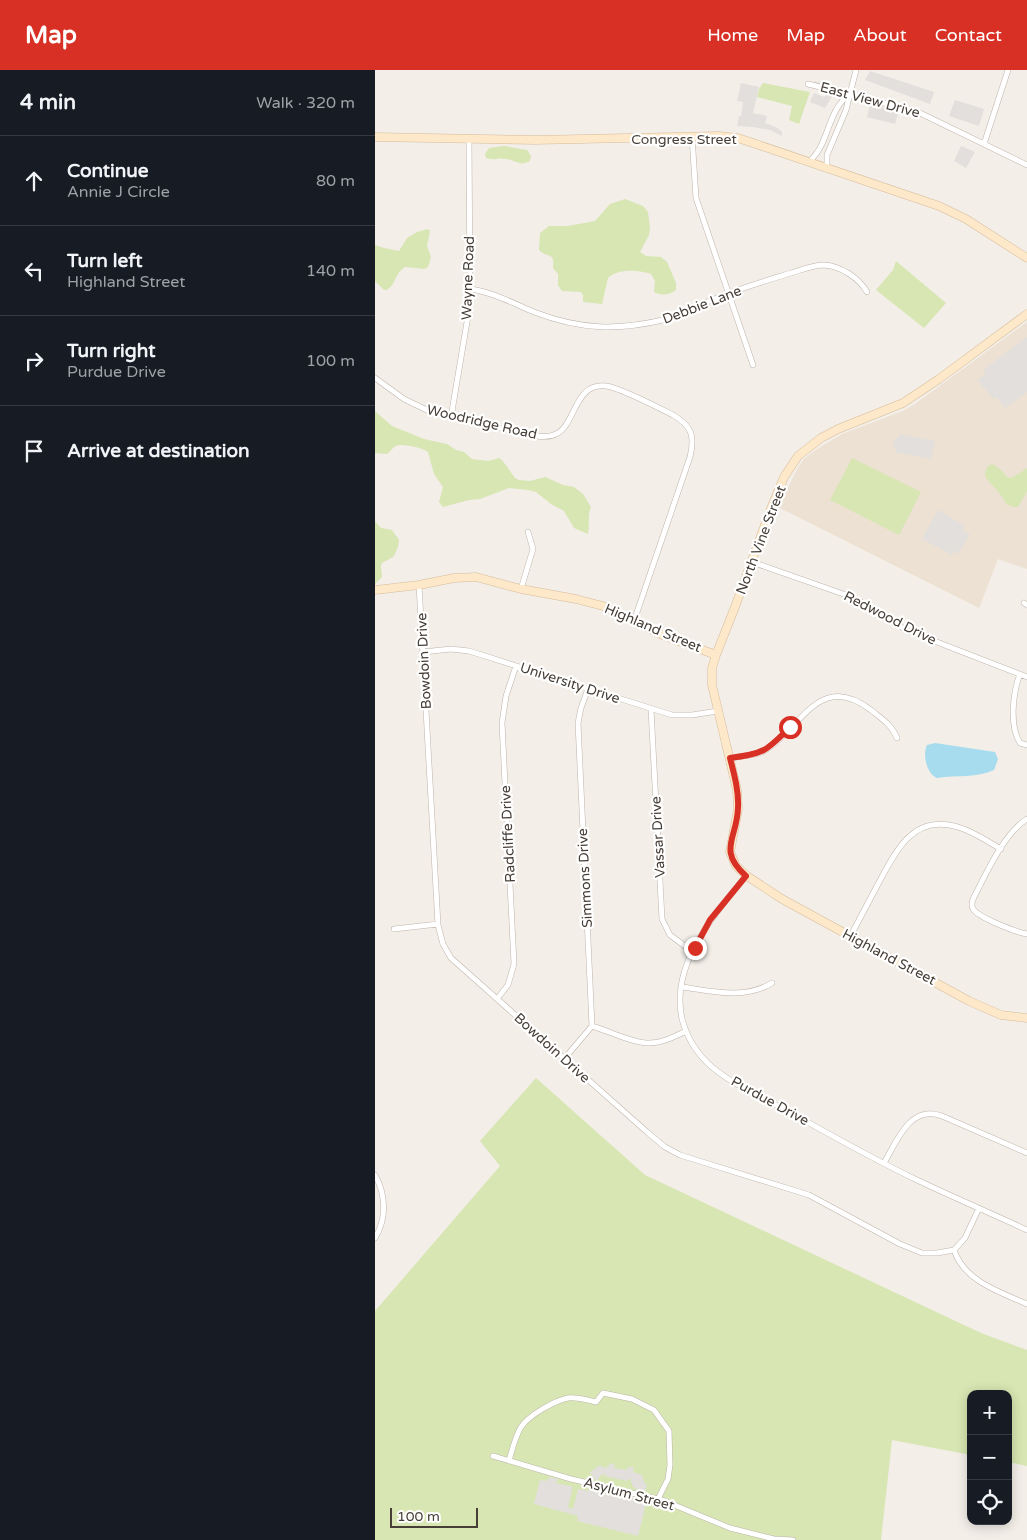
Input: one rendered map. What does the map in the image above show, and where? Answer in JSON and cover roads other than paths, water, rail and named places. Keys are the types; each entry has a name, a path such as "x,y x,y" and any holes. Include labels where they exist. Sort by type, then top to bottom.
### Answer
{"street":[{"path":"827,168 827,155 845,113 856,70"},
{"path":"984,144 1008,70"},
{"name":"East View Drive","path":"808,84 916,111 1027,165"},
{"path":"809,162 820,148 834,114 843,99 851,95"},
{"path":"692,136 696,198 753,365"},
{"name":"Congress Street","path":"375,137 543,140 692,136 738,138 939,206 966,219 1027,256"},
{"name":"Wayne Road","path":"451,417 468,316 470,288 469,138"},
{"name":"Debbie Lane","path":"470,288 572,324 623,328 672,318 729,293 783,275 824,265 847,272 867,292"},
{"name":"North Vine Street","path":"716,655 784,477 798,456 821,438 838,429 903,403 1027,314"},
{"name":"Woodridge Road","path":"375,378 423,409 519,433 550,436 558,433 583,395 591,389 605,386 665,411 684,423 691,432 693,440 690,457 634,622"},
{"path":"521,589 533,549 528,532"},
{"name":"Redwood Drive","path":"752,562 849,596 906,630 1027,677"},
{"name":"Highland Street","path":"375,590 419,585 454,578 476,577 521,589 603,606 660,634 716,655 711,678 737,790 738,806 730,854 735,864 746,876 782,899 987,1010 1003,1015 1027,1018"},
{"name":"Bowdoin Drive","path":"419,585 438,924 442,942 449,955 657,1141 676,1153 809,1195 900,1244 919,1252 937,1253 954,1250"},
{"name":"University Drive","path":"423,652 451,649 465,650 677,716 718,711"},
{"name":"Radcliffe Drive","path":"497,999 508,985 514,964 502,723 506,696 516,666"},
{"path":"1020,674 1015,692 1015,729 1020,743 1027,745"},
{"name":"Simmons Drive","path":"587,689 578,723 592,1026"},
{"path":"730,758 763,751 773,744 816,703 834,697 849,698 867,707 893,728 897,738"},
{"name":"Vassar Drive","path":"651,709 662,919 673,938 693,952"},
{"path":"1027,819 1014,829 1001,849 973,897 972,906 976,912 993,921 1009,929 1027,934"},
{"path":"850,936 896,852 917,830 938,824 958,826 1001,849"},
{"name":"Purdue Drive","path":"746,876 710,920 693,952 682,987 681,1008 686,1031 702,1057 722,1074 884,1163 1027,1230"},
{"path":"394,928 438,924"},
{"path":"682,987 735,993 755,991 772,983"},
{"path":"564,1059 592,1026 638,1042 648,1043 666,1040 686,1031"},
{"path":"884,1163 909,1122 921,1114 929,1113 942,1116 1027,1153"},
{"path":"375,1175 381,1187 383,1218 375,1238"},
{"path":"979,1208 965,1238 954,1250 959,1260 976,1278 992,1289 1027,1304"},
{"path":"509,1461 521,1428 531,1416 549,1406 567,1398 596,1402 603,1393 632,1399 654,1410 669,1431 670,1465 668,1479 658,1499"},
{"name":"Asylum Street","path":"493,1456 571,1479 658,1499 730,1528 774,1540 793,1540"},
{"path":"756,1535 761,1540"}],"water":[{"path":"935,743 995,752 998,759 994,770 987,773 937,778 931,773 925,759 927,745"}]}
